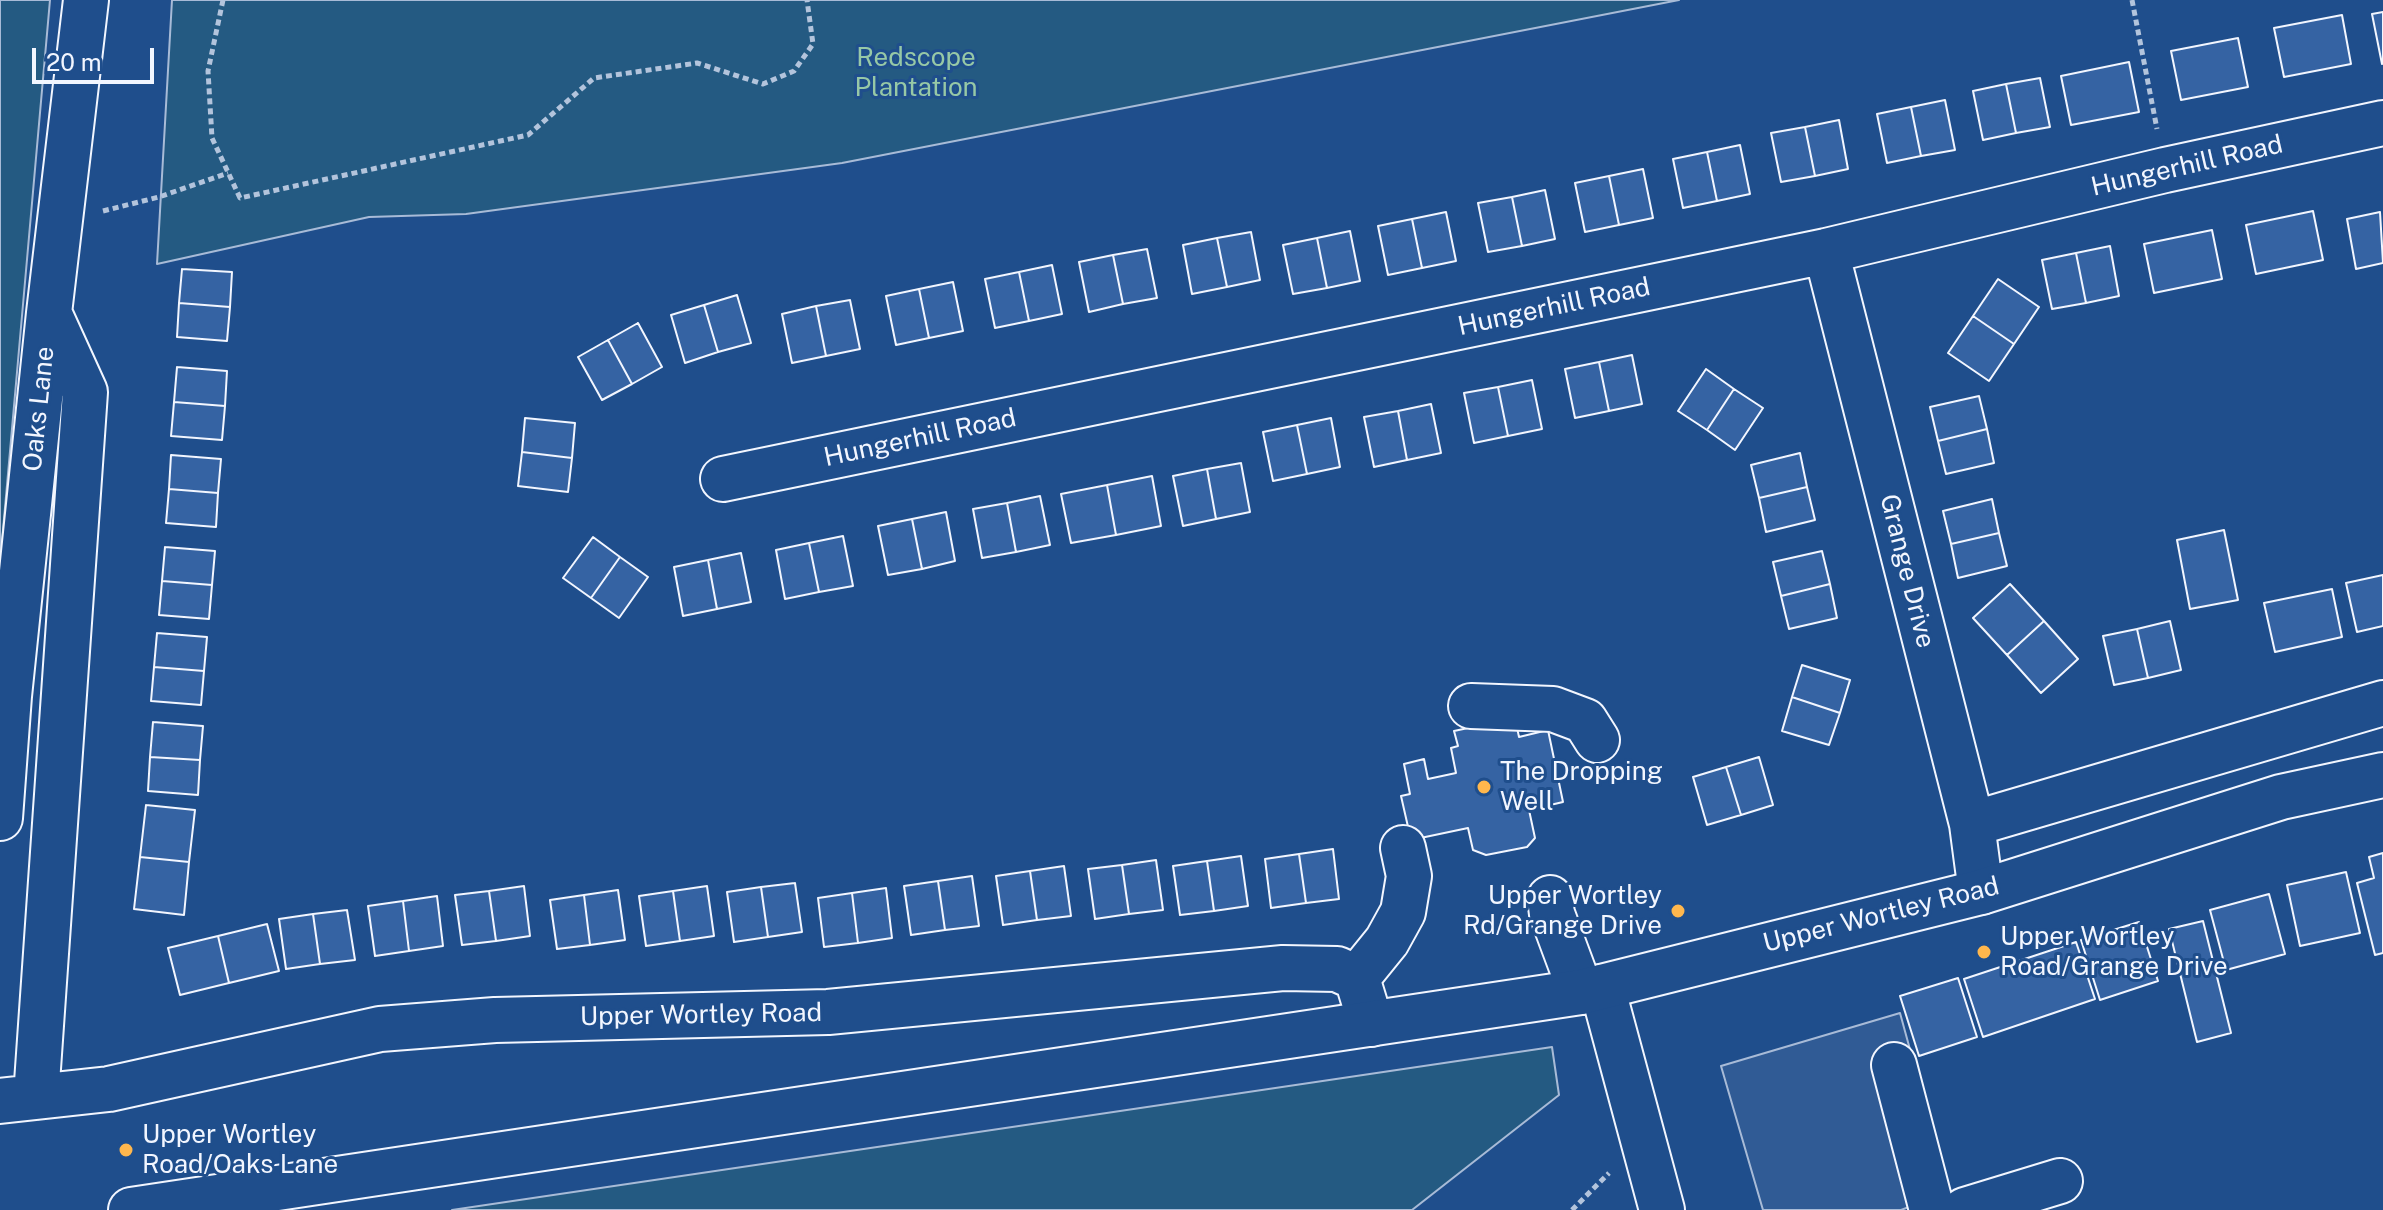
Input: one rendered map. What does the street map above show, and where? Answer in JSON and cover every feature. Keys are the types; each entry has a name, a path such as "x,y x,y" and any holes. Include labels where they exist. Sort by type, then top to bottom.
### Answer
{"street":[{"name":"Oaks Lane","path":"0,818 9,696 49,313 86,0"},
{"name":"Hungerhill Road","path":"723,479 1826,251 2165,170 2383,123"},
{"name":"Grange Drive","path":"1826,251 1972,824 1981,892"},
{"path":"18,1099 85,392 49,313"},
{"path":"1972,824 2383,703"},
{"path":"1471,706 1553,709 1585,721 1597,740"},
{"name":"Upper Wortley Road","path":"131,1210 1592,989 1687,962 1981,892 2281,797 2383,775"},
{"path":"1371,1024 1357,978 1387,941 1403,912 1409,876 1403,848"},
{"path":"1550,898 1552,914 1592,989 1662,1210"},
{"name":"Upper Wortley Road","path":"18,1099 109,1089 380,1029 495,1020 828,1012 1283,968 1337,969 1357,978"},
{"path":"1894,1065 1932,1210"},
{"path":"1965,1210 2060,1181"}],"path":[{"path":"223,0 208,71 212,138 240,198 528,135 594,78 697,63 763,84 794,71 813,44 807,0"},
{"path":"2132,0 2165,170"},
{"path":"59,222 159,197 228,173"}],"green space":[{"path":"0,0 50,0 0,564"},
{"name":"Redscope Plantation","path":"172,0 1679,0 842,163 466,214 369,217 157,264"},
{"path":"1552,1047 1559,1095 1412,1210 452,1210"}],"shaded area":[{"path":"1900,1013 1949,1192 1901,1210 1763,1210 1721,1066"}],"building":[{"path":"2383,12 2383,63 2382,64 2372,14"},
{"path":"2342,15 2351,64 2284,77 2274,28"},
{"path":"2238,38 2248,87 2181,100 2171,51"},
{"path":"2129,62 2139,112 2071,125 2061,76"},
{"path":"2040,78 2050,127 2016,133 2006,84"},
{"path":"2006,84 2016,133 1983,140 1973,91"},
{"path":"1945,100 1955,150 1921,156 1911,107"},
{"path":"1911,107 1921,156 1887,163 1877,114"},
{"path":"1839,120 1848,169 1815,176 1805,127"},
{"path":"1805,127 1815,176 1781,182 1771,133"},
{"path":"1740,145 1750,194 1717,201 1707,152"},
{"path":"1707,152 1717,201 1683,208 1673,159"},
{"path":"1643,169 1653,218 1619,225 1609,176"},
{"path":"1609,176 1619,225 1585,232 1575,183"},
{"path":"1545,190 1555,239 1522,246 1512,197"},
{"path":"1512,197 1522,246 1488,252 1478,203"},
{"path":"2313,211 2323,260 2256,274 2246,225"},
{"path":"1446,212 1456,261 1422,268 1412,219"},
{"path":"2380,212 2383,263 2356,269 2347,219"},
{"path":"1412,219 1422,268 1388,275 1378,226"},
{"path":"2212,230 2222,279 2154,293 2144,244"},
{"path":"1350,231 1360,281 1327,288 1317,238"},
{"path":"1251,232 1260,280 1227,287 1217,238"},
{"path":"1217,238 1227,287 1192,294 1183,245"},
{"path":"1317,238 1327,288 1293,294 1283,245"},
{"path":"2110,246 2119,296 2086,303 2076,253"},
{"path":"1147,249 1157,298 1123,304 1113,255"},
{"path":"2076,253 2086,303 2052,309 2042,260"},
{"path":"1113,255 1123,304 1089,312 1079,262"},
{"path":"1052,265 1062,314 1029,321 1019,272"},
{"path":"182,269 232,272 230,307 179,303"},
{"path":"1019,272 1029,321 995,328 985,279"},
{"path":"1998,279 2039,307 2014,344 1973,316"},
{"path":"953,282 963,331 929,338 919,289"},
{"path":"919,289 929,338 896,345 886,296"},
{"path":"737,295 751,343 718,352 704,305"},
{"path":"850,300 860,349 826,356 816,306"},
{"path":"179,303 230,307 227,341 177,337"},
{"path":"704,305 718,352 685,363 671,315"},
{"path":"816,306 826,356 792,363 782,314"},
{"path":"1973,316 2014,344 1989,381 1948,353"},
{"path":"638,323 662,367 632,384 608,340"},
{"path":"608,340 632,384 602,400 578,357"},
{"path":"1632,355 1642,404 1609,411 1599,362"},
{"path":"1599,362 1609,411 1575,418 1565,369"},
{"path":"177,367 227,371 225,406 174,402"},
{"path":"1706,369 1734,389 1707,430 1678,411"},
{"path":"1532,380 1542,429 1508,436 1498,387"},
{"path":"1498,387 1508,436 1474,443 1464,393"},
{"path":"1734,389 1763,408 1735,450 1707,430"},
{"path":"1979,396 1987,429 1938,441 1930,407"},
{"path":"174,402 225,406 222,440 171,436"},
{"path":"1431,404 1441,453 1407,460 1398,411"},
{"path":"1398,411 1407,460 1374,467 1364,417"},
{"path":"525,418 575,423 572,458 522,452"},
{"path":"1331,418 1340,467 1307,474 1297,425"},
{"path":"1297,425 1307,474 1273,481 1263,432"},
{"path":"1987,429 1994,463 1946,474 1938,441"},
{"path":"522,452 572,458 568,492 518,486"},
{"path":"1800,453 1807,487 1759,498 1751,465"},
{"path":"171,455 221,459 218,493 169,489"},
{"path":"1241,463 1250,512 1216,519 1207,469"},
{"path":"1207,469 1216,519 1183,526 1173,476"},
{"path":"1152,476 1161,526 1116,535 1107,485"},
{"path":"1107,485 1116,535 1071,543 1061,494"},
{"path":"1807,487 1815,520 1766,532 1759,498"},
{"path":"169,489 218,493 216,527 166,523"},
{"path":"1040,496 1050,545 1016,552 1007,503"},
{"path":"1992,499 1999,533 1951,544 1943,511"},
{"path":"1007,503 1016,552 982,558 973,509"},
{"path":"946,512 955,561 922,569 912,519"},
{"path":"912,519 922,569 888,575 878,526"},
{"path":"2224,530 2238,600 2190,609 2177,540"},
{"path":"1999,533 2007,566 1958,578 1951,544"},
{"path":"843,536 853,586 819,592 809,543"},
{"path":"593,537 620,557 591,598 563,578"},
{"path":"809,543 819,592 785,599 776,550"},
{"path":"165,547 215,551 212,585 162,581"},
{"path":"1822,551 1830,584 1781,596 1773,562"},
{"path":"741,553 751,602 717,609 708,560"},
{"path":"620,557 648,577 619,618 591,598"},
{"path":"708,560 717,609 683,616 674,567"},
{"path":"2383,575 2383,626 2357,632 2346,583"},
{"path":"162,581 212,585 209,619 159,615"},
{"path":"1830,584 1837,618 1789,629 1781,596"},
{"path":"2010,584 2044,621 2007,655 1973,618"},
{"path":"2332,589 2342,637 2275,652 2264,603"},
{"path":"2044,621 2078,659 2041,693 2007,655"},
{"path":"2170,621 2181,670 2148,678 2137,629"},
{"path":"2137,629 2148,678 2114,685 2103,636"},
{"path":"157,633 207,637 204,671 154,667"},
{"path":"1802,665 1850,680 1840,713 1792,697"},
{"path":"154,667 204,671 201,705 151,701"},
{"path":"1792,697 1840,713 1829,745 1782,731"},
{"name":"The Dropping Well","path":"1515,718 1519,737 1548,730 1563,802 1529,810 1535,838 1527,847 1486,855 1473,850 1468,828 1411,840 1401,796 1410,794 1404,764 1424,759 1428,779 1456,773 1451,748 1458,746 1454,731"},
{"path":"153,722 203,726 200,760 150,757"},
{"path":"150,757 200,760 198,795 148,791"},
{"path":"1759,757 1773,805 1741,815 1726,767"},
{"path":"1726,767 1741,815 1707,825 1693,777"},
{"path":"146,805 195,810 189,862 140,857"},
{"path":"1333,849 1339,899 1306,903 1299,854"},
{"path":"2383,853 2383,953 2375,955 2357,883 2374,878 2369,857"},
{"path":"1299,854 1306,903 1271,908 1265,859"},
{"path":"1241,856 1248,906 1214,911 1207,861"},
{"path":"140,857 189,862 184,915 134,909"},
{"path":"1156,860 1163,910 1129,914 1122,865"},
{"path":"1207,861 1214,911 1180,915 1173,866"},
{"path":"1122,865 1129,914 1095,919 1088,869"},
{"path":"1064,866 1071,916 1037,920 1030,871"},
{"path":"1030,871 1037,920 1003,925 996,876"},
{"path":"2346,872 2360,933 2300,946 2287,885"},
{"path":"972,876 979,926 945,930 938,881"},
{"path":"938,881 945,930 911,935 904,886"},
{"path":"795,883 802,932 768,937 761,887"},
{"path":"524,886 530,936 496,941 489,891"},
{"path":"707,886 714,936 680,941 673,891"},
{"path":"761,887 768,937 734,942 727,892"},
{"path":"886,888 892,938 858,943 852,893"},
{"path":"618,890 625,940 590,945 584,895"},
{"path":"489,891 496,941 462,945 455,895"},
{"path":"673,891 680,941 646,946 639,896"},
{"path":"852,893 858,943 824,947 818,898"},
{"path":"2269,894 2285,954 2226,970 2210,910"},
{"path":"584,895 590,945 557,949 550,900"},
{"path":"437,896 443,946 409,951 403,901"},
{"path":"403,901 409,951 375,956 368,906"},
{"path":"347,910 355,960 320,964 313,914"},
{"path":"313,914 320,964 286,969 279,919"},
{"path":"2203,921 2231,1033 2197,1042 2169,929"},
{"path":"2139,922 2158,981 2100,1000 2081,940"},
{"path":"267,924 279,971 229,983 218,936"},
{"path":"218,936 229,983 180,995 168,948"},
{"path":"2076,942 2095,999 1983,1037 1964,979"},
{"path":"1958,978 1977,1037 1919,1056 1900,996"}],"place":[{"name":"The Dropping Well","path":"1484,787"},
{"name":"Upper Wortley Rd/Grange Drive","path":"1678,911"},
{"name":"Upper Wortley Road/Grange Drive","path":"1984,952"},
{"name":"Upper Wortley Road/Oaks Lane","path":"126,1150"}]}
